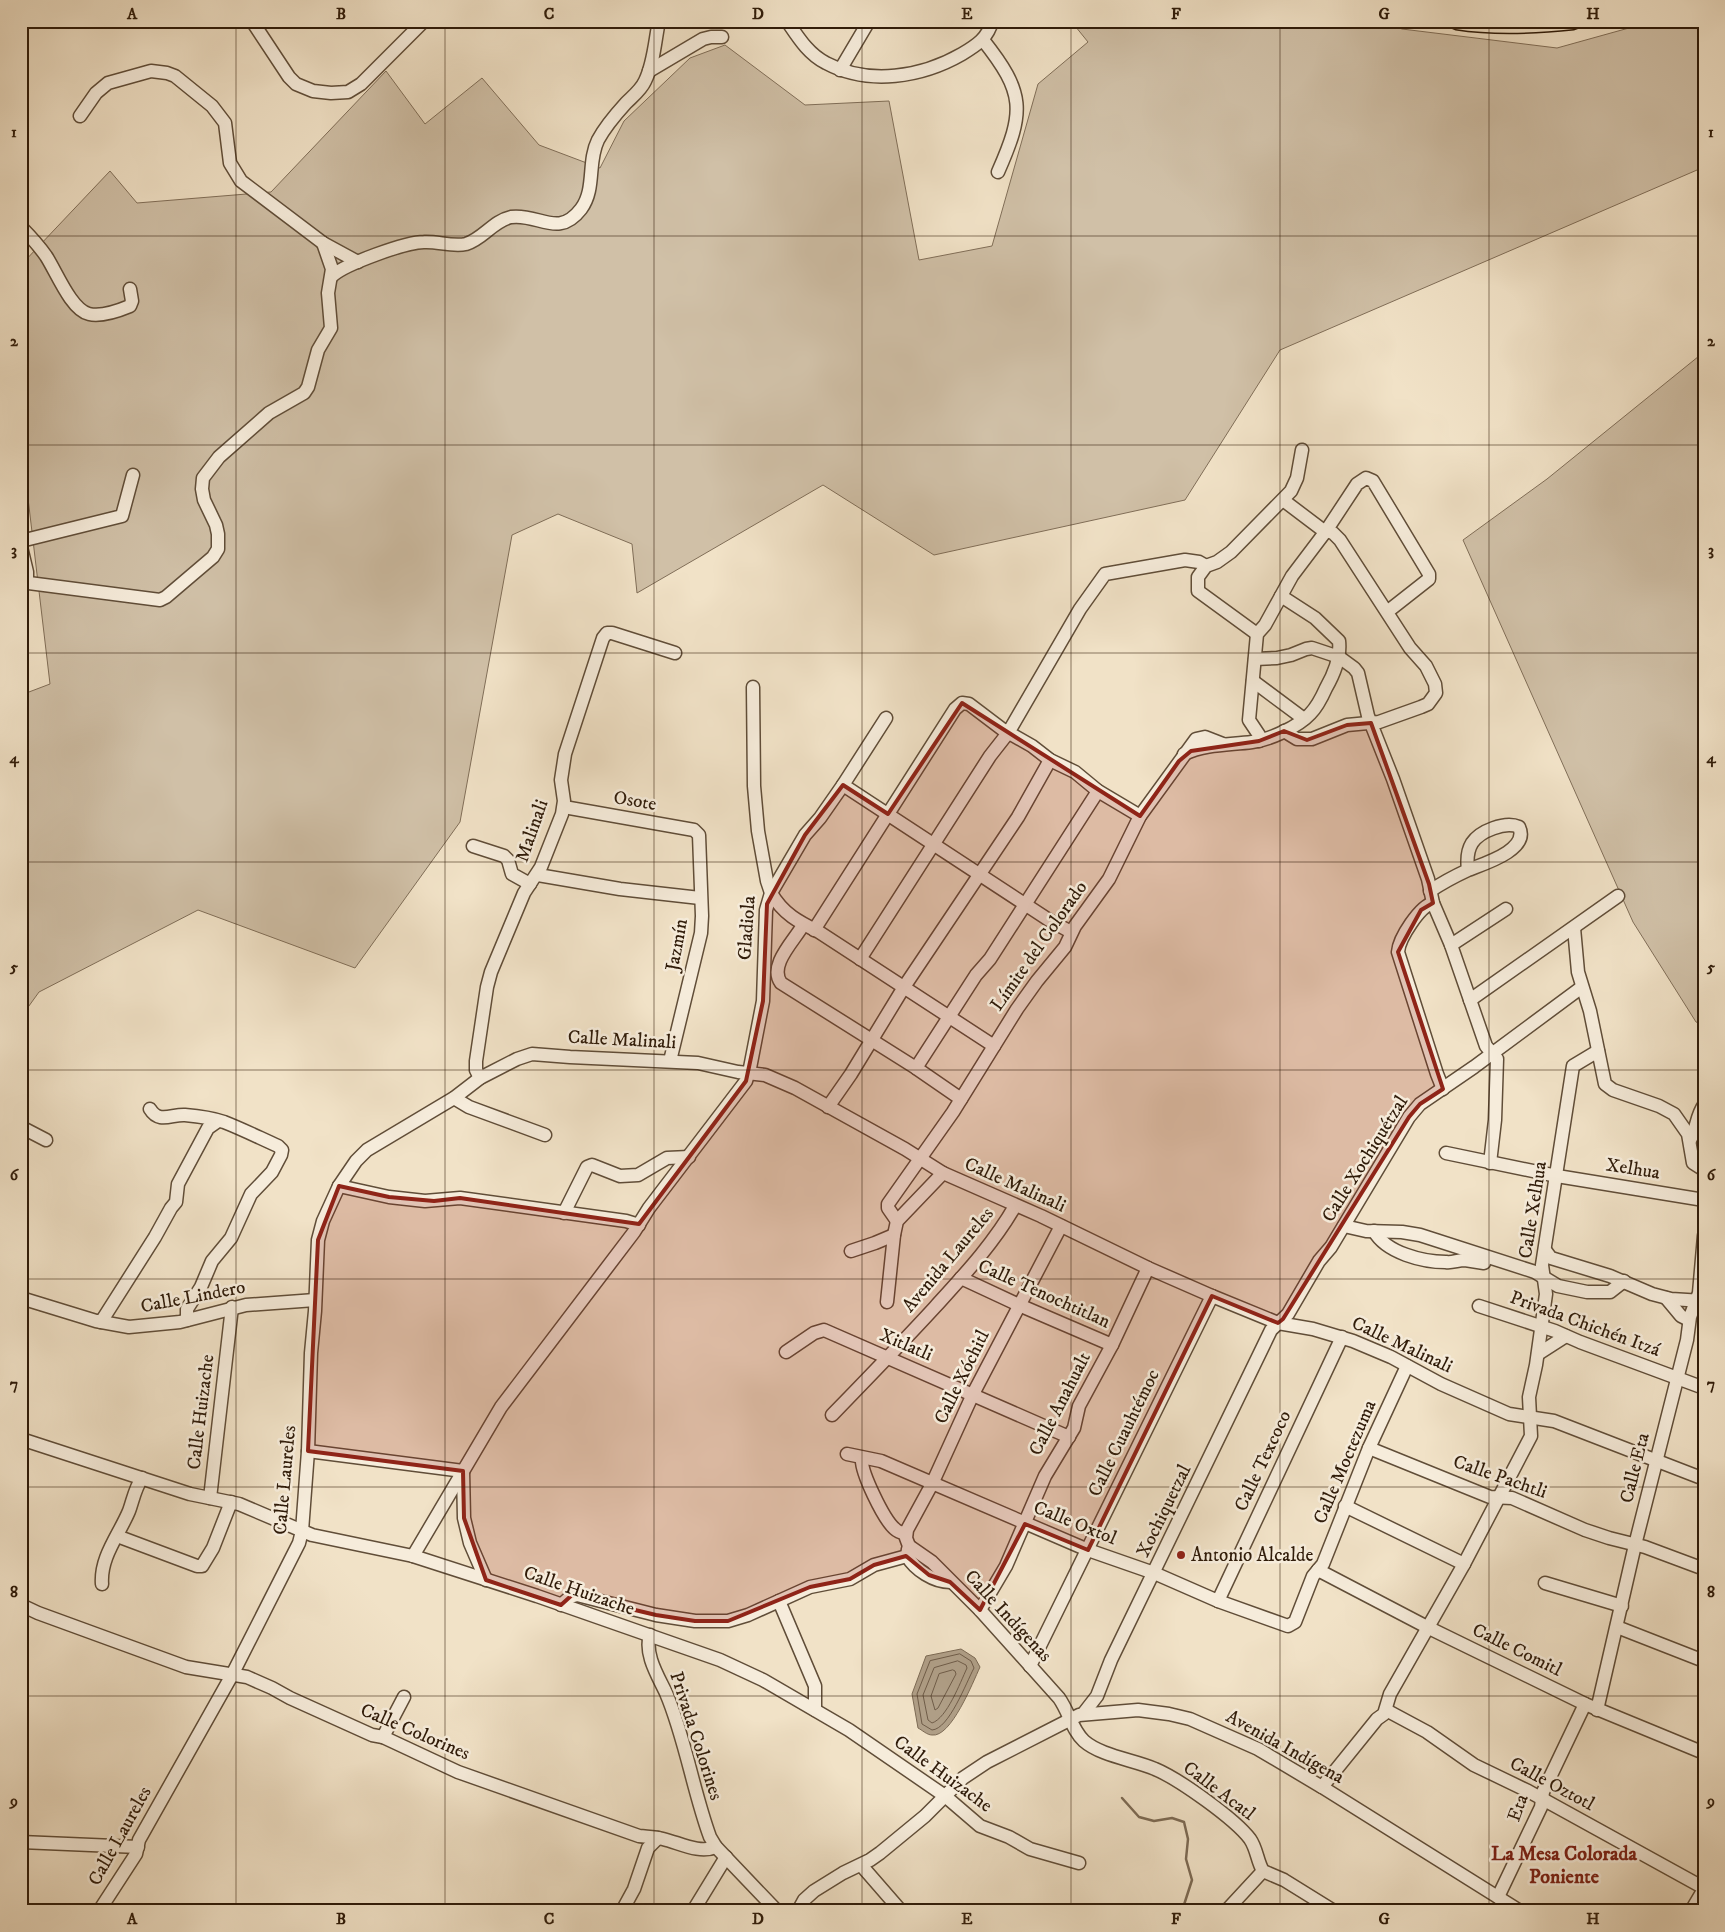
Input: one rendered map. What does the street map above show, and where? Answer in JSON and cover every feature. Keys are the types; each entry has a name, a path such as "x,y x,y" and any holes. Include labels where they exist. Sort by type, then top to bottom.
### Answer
{"main road":[{"path":"1457,21 1504,24 1543,24 1574,21"}],"street":[{"path":"252,21 289,78 296,84 313,91 342,93 362,84 424,21"},
{"path":"332,276 358,262 415,243 467,243 496,223 510,218 528,218 550,224 566,221 581,210 590,190 592,162 599,139 616,115 638,92 645,81 649,71 659,21"},
{"path":"787,21 816,58 840,70 875,76 913,74 936,67 983,40 990,32 992,21"},
{"path":"840,70 869,21"},
{"path":"649,71 703,39 722,37"},
{"path":"983,40 1012,82 1017,98 1015,128 998,172"},
{"path":"80,116 96,93 108,83 151,71 167,72 175,76 212,106 225,123 230,163 237,176 323,243 358,262"},
{"path":"21,227 46,256 71,298 83,312 103,314 128,307 132,302 130,289"},
{"path":"21,547 28,572 24,583 162,600 213,557 219,543 218,530 204,500 203,478 219,457 269,413 306,391 310,383 318,350 331,328 328,294 332,276 331,262 323,243"},
{"path":"1257,634 1198,591 1198,577 1206,566 1217,562 1231,552 1283,500 1295,485 1302,450"},
{"path":"21,541 122,516 133,475"},
{"path":"1281,596 1315,618 1339,641 1339,657 1322,698 1310,714 1284,731 1259,741 1258,735 1249,720 1257,634 1265,625 1292,576 1357,484 1366,478 1371,479 1429,574 1429,579 1387,612"},
{"path":"1283,500 1320,528 1333,533 1340,540 1410,648 1430,672 1435,684 1436,693 1425,705 1371,724 1346,725 1307,740 1297,739 1284,731"},
{"path":"860,959 990,756 1008,733 1080,609 1104,574 1185,560 1199,562 1206,566"},
{"name":"Malinali","path":"480,1078 476,1070 476,1061 489,979 524,893 534,879 564,807 561,780 565,754 605,635 612,633 675,653"},
{"path":"1255,659 1285,657 1309,648 1339,657 1354,668 1358,674 1371,724 1393,779 1432,897 1451,945 1486,1046 1496,1056 1498,1063 1495,1120 1490,1163"},
{"path":"1253,681 1304,719"},
{"name":"Gladiola","path":"413,1556 506,1399 743,1086 749,1073 763,1001 766,910 771,894 759,837 754,786 753,687"},
{"path":"961,1099 916,1068 785,987 778,979 778,968 781,959 809,927 888,814 955,709 965,703 1008,733 1032,746 1050,760 1064,765 1098,791 1140,816"},
{"path":"886,718 843,785 820,818 805,835 771,894 787,914 994,1046"},
{"name":"Límite del Colorado","path":"897,1221 888,1205 961,1099 1027,995 1066,947 1071,932 1109,879 1140,816 1193,742 1201,737 1210,738 1223,744 1259,741"},
{"path":"828,1107 904,988 1018,817 1050,760"},
{"path":"843,785 1024,904 1071,932"},
{"path":"916,1068 1098,791"},
{"name":"Osote","path":"564,807 698,832"},
{"name":"Jazmín","path":"670,1061 701,933 700,845 698,832"},
{"path":"473,846 504,856 508,860 512,874 534,879 700,898"},
{"path":"1443,1089 1398,952 1403,936 1432,897 1468,870"},
{"path":"1470,1000 1618,896"},
{"path":"1451,945 1506,908"},
{"path":"1574,928 1576,960 1590,1011 1603,1079 1607,1086 1613,1090 1669,1110 1678,1118 1690,1140 1692,1160 1695,1165 1704,1170"},
{"path":"764,980 778,979"},
{"name":"Calle Xochiquétzal","path":"1278,1323 1288,1314 1319,1261 1331,1247 1344,1226 1409,1117 1420,1104 1582,987"},
{"name":"Calle Xelhua","path":"1530,1418 1529,1397 1538,1354 1546,1294 1542,1265 1573,1066 1598,1051"},
{"name":"Calle Malinali","path":"480,1078 532,1054 698,1063 770,1077 795,1088 944,1173 1212,1296 1278,1323 1313,1329 1342,1337 1501,1410 1530,1418 1554,1421 1704,1479"},
{"name":"Calle Laureles","path":"99,1911 136,1854 139,1840 232,1676 299,1543 302,1531 308,1451 317,1249 320,1230 339,1186 356,1161 367,1150 454,1098 480,1078"},
{"path":"454,1098 469,1107 545,1134"},
{"path":"1690,1140 1694,1133 1699,1111 1704,1105"},
{"path":"150,1109 158,1117 183,1115 218,1121 278,1146 282,1152 272,1172 251,1194 231,1238 212,1261 209,1272 187,1309 187,1320"},
{"path":"101,1322 155,1237 170,1208 176,1202 178,1184 208,1128 218,1121"},
{"path":"21,1127 46,1140"},
{"name":"Xelhua","path":"1446,1153 1557,1176 1704,1200"},
{"path":"564,1213 582,1174 592,1165 620,1176 638,1175 667,1158 689,1157"},
{"path":"887,1302 897,1221 944,1173"},
{"path":"339,1186 389,1197 434,1201 457,1198 639,1225"},
{"name":"Avenida Laureles","path":"832,1415 962,1278 994,1238 1015,1206"},
{"name":"Calle Xóchitl","path":"907,1545 932,1484 973,1394 1061,1226"},
{"path":"1344,1226 1374,1231 1412,1233 1535,1272 1558,1286 1588,1292 1610,1292 1624,1281"},
{"path":"1374,1231 1377,1236 1395,1249 1412,1256 1447,1262 1464,1260 1489,1263 1496,1260"},
{"path":"852,1251 894,1235"},
{"name":"Calle Eta","path":"1597,1710 1656,1461 1687,1340 1689,1320 1700,1301 1704,1236"},
{"path":"1412,1256 1440,1242"},
{"path":"1545,1250 1551,1258 1624,1281 1666,1298 1700,1301"},
{"name":"Calle Anahualt","path":"980,1610 1006,1566 1044,1476 1070,1437 1079,1406 1112,1345 1148,1268"},
{"name":"Calle Tenochtitlan","path":"962,1278 1019,1306 1112,1345"},
{"name":"Calle Cuauhtémoc","path":"1030,1666 1212,1296"},
{"name":"Calle Lindero","path":"21,1298 101,1322 138,1327 187,1320 232,1308 316,1300"},
{"path":"1666,1298 1681,1316 1689,1320"},
{"name":"Privada Chichén Itzá","path":"1479,1306 1542,1327 1704,1388"},
{"name":"Calle Huizache","path":"232,1308 210,1498 231,1502 312,1535 413,1556 650,1634 741,1669 849,1730 946,1796 986,1829 1009,1837 1030,1849 1080,1863"},
{"name":"Xochiquetzal","path":"1077,1717 1097,1696 1111,1660 1271,1330 1278,1323"},
{"name":"Xitlatli","path":"786,1352 814,1333 824,1330 1070,1437"},
{"path":"1538,1354 1566,1336"},
{"name":"Calle Texcoco","path":"1218,1601 1342,1337"},
{"name":"Calle Moctezuma","path":"1291,1626 1295,1622 1314,1576 1323,1564 1369,1448 1407,1366"},
{"path":"1322,1787 1386,1710 1390,1694 1464,1564 1531,1436 1530,1418"},
{"path":"21,1438 190,1494 210,1498"},
{"name":"Calle Pachtli","path":"1369,1448 1490,1497 1512,1498 1586,1530 1645,1547 1704,1568"},
{"path":"308,1451 463,1471 464,1518 470,1543 486,1580"},
{"name":"Calle Oxtol","path":"847,1454 881,1461 1088,1550 1154,1573 1218,1601 1286,1626 1291,1626"},
{"name":"Calle Indígenas","path":"862,1458 862,1466 880,1507 892,1527 907,1545 932,1562 980,1610 1077,1717"},
{"path":"102,1584 104,1561 118,1536 136,1488 142,1478"},
{"path":"118,1536 197,1566 202,1566 213,1548 231,1502"},
{"path":"1345,1506 1464,1564"},
{"path":"561,1605 570,1597 578,1595 656,1615 695,1621 733,1620 780,1601 810,1586 850,1579 907,1545"},
{"name":"Calle Comitl","path":"1318,1570 1427,1627 1597,1710 1704,1753"},
{"path":"1545,1583 1622,1606"},
{"path":"780,1601 815,1686 815,1710"},
{"name":"Calle Colorines","path":"21,1605 38,1613 186,1667 232,1676 247,1676 290,1698 372,1735 383,1737 458,1772 640,1836 658,1838 700,1850 716,1847"},
{"path":"1617,1628 1704,1660"},
{"name":"Privada Colorines","path":"650,1634 648,1644 652,1662 672,1708 708,1832 716,1847"},
{"path":"383,1737 404,1697"},
{"name":"Eta","path":"1498,1897 1542,1807 1543,1792 1585,1704"},
{"name":"Avenida Indígena","path":"798,1911 804,1900 814,1891 880,1853 910,1829 963,1778 987,1762 1077,1717 1138,1710 1190,1719 1258,1749 1520,1911"},
{"name":"Calle Oztotl","path":"1386,1710 1427,1732 1474,1765 1542,1799 1704,1888"},
{"name":"Calle Acatl","path":"1077,1717 1075,1729 1085,1742 1122,1759 1156,1769 1193,1792 1224,1815 1243,1832 1254,1846 1263,1871"},
{"path":"622,1911 634,1889 648,1848 658,1838"},
{"path":"21,1842 138,1847"},
{"path":"716,1847 777,1911"},
{"path":"693,1911 726,1857"},
{"path":"861,1864 901,1911"},
{"path":"1226,1911 1263,1871 1284,1880 1334,1911"},
{"path":"1691,1911 1704,1888"}],"highlighted area":[{"path":"962,703 1140,816 1179,761 1191,751 1259,741 1284,731 1307,740 1347,725 1371,723 1429,884 1433,903 1421,910 1398,952 1443,1089 1420,1104 1409,1117 1283,1319 1278,1323 1212,1296 1088,1550 1025,1524 980,1610 950,1582 929,1575 906,1556 874,1565 850,1579 810,1587 728,1621 695,1621 656,1615 572,1595 561,1605 486,1580 464,1518 463,1471 308,1451 318,1240 339,1186 389,1197 434,1201 460,1198 639,1224 746,1081 763,1001 767,904 805,835 843,785 888,814"}],"shaded area":[{"path":"1071,21 1382,21 1402,29 1557,48 1654,21 1704,21 1704,167 1280,350 1185,500 934,555 823,485 637,593 632,544 558,514 512,535 460,822 355,968 198,910 39,992 21,1017 21,695 50,684 21,439 21,265 110,171 137,203 271,192 386,71 425,124 482,78 539,145 600,168 624,121 690,58 725,45 805,105 889,101 919,260 992,246 1038,84 1088,42"},
{"path":"1704,352 1704,1025 1696,1022 1633,922 1463,540 1547,479"}],"water":[{"path":"961,1649 975,1658 980,1667 954,1719 939,1734 928,1734 918,1728 912,1694 926,1656"}],"waterway":[{"path":"1122,1798 1139,1817 1154,1821 1172,1818 1184,1822 1188,1839 1186,1859 1192,1880 1182,1911"}],"place":[{"name":"Antonio Alcalde","path":"1181,1555"}],"district":[{"name":"La Mesa Colorada Poniente","path":"1564,1866"}]}
